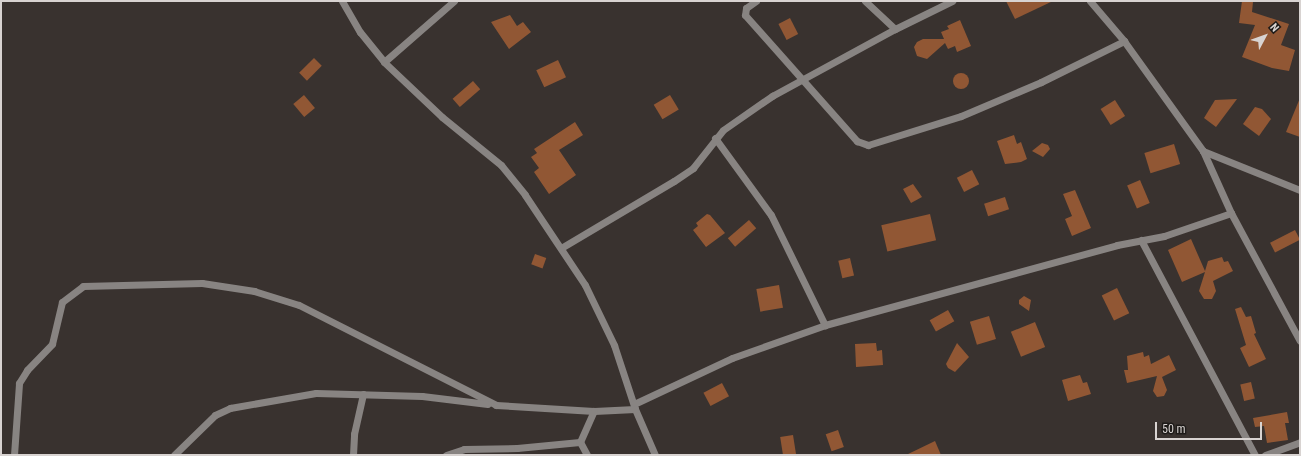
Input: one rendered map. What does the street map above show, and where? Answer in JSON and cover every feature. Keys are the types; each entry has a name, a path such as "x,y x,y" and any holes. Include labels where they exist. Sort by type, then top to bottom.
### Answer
{"street":[{"path":"342,1 360,32 384,62 442,117 501,165 525,195 585,285 614,345 634,407 655,455"},
{"path":"384,62 454,1"},
{"path":"756,1 746,8 745,15 800,80 858,141 868,145 961,116 1041,82 1124,41"},
{"path":"865,1 895,28"},
{"path":"561,248 674,181 693,168 715,138 772,96 895,28 952,1"},
{"path":"1090,1 1124,41 1203,151 1232,212 1300,341"},
{"path":"715,138 772,215 825,325"},
{"path":"1203,151 1300,190"},
{"path":"174,455 215,415 230,408 316,393 422,396 496,405 594,411 634,407 732,358 825,325 928,295 1141,240 1164,236 1232,212"},
{"path":"1141,240 1255,455"},
{"path":"14,455 19,384 27,370 52,344 62,302 82,286 202,283 254,291 299,305 496,405"},
{"path":"353,455 354,434 363,394"},
{"path":"580,442 594,411"},
{"path":"446,455 464,449 517,448 580,442"},
{"path":"580,442 587,455"},
{"path":"1265,455 1300,442"}],"building":[{"path":"1006,1 1053,1 1015,19"},
{"path":"1242,1 1253,2 1252,12 1289,24 1281,45 1295,50 1289,71 1272,68 1242,57 1255,25 1239,23"},
{"path":"510,15 517,26 523,22 531,32 509,49 491,22"},
{"path":"790,18 798,34 787,40 778,24"},
{"path":"960,20 971,46 957,52 955,46 948,49 945,43 927,59 917,56 914,47 917,42 923,39 944,39 941,32 949,29 947,26"},
{"path":"314,58 322,66 307,81 299,73"},
{"path":"558,60 566,77 544,87 536,70"},
{"path":"961,73 967,75 969,81 967,87 961,89 955,87 953,81 955,75"},
{"path":"473,81 480,89 460,107 453,99"},
{"path":"304,95 315,108 304,117 293,104"},
{"path":"670,95 679,110 662,119 654,105"},
{"path":"1300,98 1300,137 1286,132"},
{"path":"1237,99 1216,127 1204,118 1215,100"},
{"path":"1115,100 1125,116 1111,125 1101,109"},
{"path":"1255,107 1262,109 1271,119 1259,136 1243,124"},
{"path":"575,122 583,135 559,150 576,175 549,194 534,172 539,168 531,157 537,153 534,149"},
{"path":"1014,135 1017,144 1021,142 1027,159 1021,162 1005,164 997,141"},
{"path":"1042,143 1048,145 1050,149 1043,157 1032,151"},
{"path":"1174,144 1180,164 1150,173 1144,153"},
{"path":"972,170 979,184 964,192 957,178"},
{"path":"1140,180 1150,203 1137,208 1127,185"},
{"path":"913,184 922,197 911,203 903,189"},
{"path":"1075,190 1091,228 1072,236 1065,219 1072,216 1063,194"},
{"path":"1005,197 1009,209 988,216 984,204"},
{"path":"707,214 710,215 725,233 706,247 693,230 698,226 696,223"},
{"path":"930,214 936,240 887,252 881,225"},
{"path":"749,220 756,228 735,247 728,238"},
{"path":"1295,230 1300,240 1275,253 1270,243"},
{"path":"1191,239 1205,271 1208,261 1222,257 1224,262 1228,261 1233,271 1213,281 1216,291 1212,299 1204,299 1199,291 1205,272 1182,282 1168,250"},
{"path":"535,254 546,258 543,268 531,264"},
{"path":"850,258 854,276 842,278 838,261"},
{"path":"779,285 783,308 760,312 756,289"},
{"path":"1117,288 1129,313 1114,321 1102,295"},
{"path":"1024,296 1031,300 1029,311 1019,304 1019,300"},
{"path":"1241,307 1246,317 1251,316 1256,333 1254,334 1266,359 1249,367 1240,348 1246,345 1235,309"},
{"path":"948,310 954,321 936,332 930,320"},
{"path":"989,316 996,339 977,345 970,322"},
{"path":"1035,322 1045,347 1021,357 1011,332"},
{"path":"876,343 877,351 882,350 883,365 856,367 855,344"},
{"path":"957,343 969,357 955,372 948,368 946,364"},
{"path":"1143,352 1144,357 1149,355 1151,364 1169,355 1176,370 1162,377 1167,390 1164,396 1157,397 1153,391 1157,376 1127,383 1124,370 1128,370 1127,356"},
{"path":"1080,375 1083,383 1087,382 1091,394 1068,401 1062,380"},
{"path":"1251,382 1255,399 1244,401 1240,384"},
{"path":"722,383 729,396 711,406 703,393"},
{"path":"1287,412 1289,423 1285,423 1288,440 1267,443 1264,426 1255,427 1253,418"},
{"path":"838,430 844,447 832,451 826,434"},
{"path":"793,435 796,455 783,455 780,437"},
{"path":"935,441 941,455 906,455"}]}
